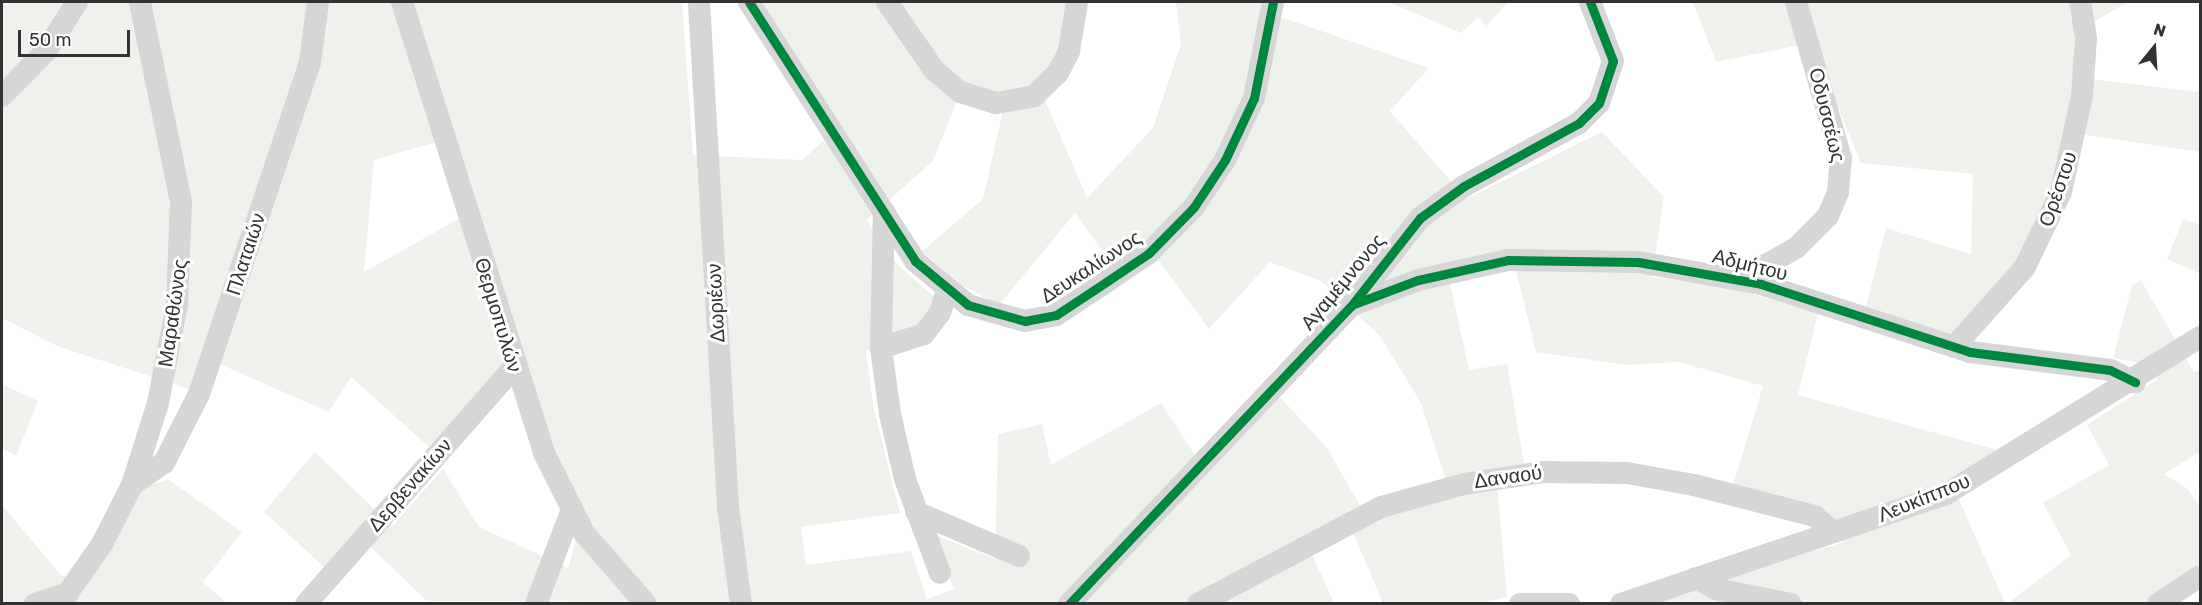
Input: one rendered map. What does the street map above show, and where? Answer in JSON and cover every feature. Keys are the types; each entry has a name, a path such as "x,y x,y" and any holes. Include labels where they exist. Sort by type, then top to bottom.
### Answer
{"street":[{"path":"2,96 46,51 77,2"},
{"name":"Μαραθώνος","path":"64,598 132,485 166,370 182,224 170,130 140,2"},
{"name":"Πλαταιών","path":"132,485 164,463 199,394 310,62 318,2"},
{"name":"Θερμοπυλών","path":"402,2 514,367 571,512 646,603"},
{"name":"Δωριέων","path":"699,2 728,507 741,603"},
{"name":"Δευκαλίωνος","path":"749,2 884,209 915,261 947,290 992,316 1036,320 1083,298 1158,245 1201,198 1237,139 1262,73 1273,2"},
{"path":"886,2 934,70 960,92 996,103 1034,96 1058,73 1069,51 1077,2"},
{"name":"Αγαμέμνονος","path":"1069,603 1351,306 1427,212 1579,123 1599,103 1613,61 1590,2"},
{"name":"Οδυσσέως","path":"1727,276 1768,264 1796,248 1828,216 1838,192 1840,158 1796,2"},
{"name":"Ορέστου","path":"1954,347 2025,267 2061,192 2085,66 2080,2"},
{"path":"884,209 881,348 894,437 916,512 940,573"},
{"name":"Αδμήτου","path":"1351,306 1418,280 1525,259 1611,260 1727,276 1954,347 2005,359 2110,370 2135,382"},
{"path":"881,348 928,330 947,290"},
{"name":"Λευκίππου","path":"1621,603 1957,489 2170,361 2200,338"},
{"path":"2170,361 2200,359"},
{"name":"Δερβενακίων","path":"306,603 514,367"},
{"name":"Δαναού","path":"1198,603 1381,507 1464,484 1542,471 1627,473 1694,485 1815,516 1833,532"},
{"path":"536,603 571,512"},
{"path":"916,512 1019,556"},
{"path":"2158,603 2200,576"},
{"path":"1696,578 1716,589 1791,603"},
{"path":"35,603 64,598"},
{"path":"1520,603 1569,603"}],"shaded area":[{"path":"2,2 682,2 693,155 802,160 833,132 755,2 1071,2 1067,35 1039,86 1087,198 1153,128 1181,44 1176,2 1271,2 1272,14 1429,68 1390,111 1466,199 1602,132 1664,197 1652,277 1728,287 1818,313 1798,395 2001,451 1952,484 2005,603 1640,603 1844,542 1830,514 1733,485 1763,386 1679,362 1627,365 1536,352 1511,251 1447,269 1469,370 1507,364 1524,464 1496,472 1507,597 1479,603 1383,603 1346,516 1306,541 1334,603 1221,603 1215,589 1184,604 427,601 358,535 324,567 264,512 315,452 392,526 443,469 479,527 568,568 582,518 517,352 429,447 351,377 329,412 201,356 189,389 57,346 2,318","holes":["962,88 1005,101 983,199 922,251 960,284 999,305 1075,213 1113,266 1147,245 1209,329 1270,262 1321,281 1380,336 1421,403 1446,481 1368,519 1327,448 1279,396 1204,469 1161,403 1051,465 1042,424 998,434 995,559 933,534 954,589 927,599 911,551 806,565 801,527 900,513 874,410 866,351 903,339 934,319 933,296 886,254 867,220 933,161","454,137 478,208 364,272 374,160"]},
{"path":"1388,2 1509,2 1486,26 1478,17 1461,33"},
{"path":"1693,2 2128,2 2075,33 2074,77 2200,92 2200,152 2066,132 2052,188 2020,263 1957,341 1865,310 1886,228 1971,254 1973,174 1861,163 1811,43 1716,62"},
{"path":"2183,219 2200,225 2200,274 2167,259"},
{"path":"2141,280 2193,371 2200,372 2200,452 2164,474 2188,489 2200,508 2200,563 2169,583 2183,603 2006,604 2071,555 2043,503 2109,465 2087,425 2157,380 2147,364 2113,358 2132,285"},
{"path":"2,384 38,401 16,456 2,448"},
{"path":"168,479 242,532 203,582 227,603 2,603 2,505 60,574 83,587 143,488"}],"cycle path":[{"path":"749,2 915,261 968,305 1025,321 1056,315 1149,253 1194,207 1225,160 1254,98 1273,2"},
{"path":"1069,604 1351,306 1420,218 1464,186 1579,123 1599,103 1613,61 1590,2"},
{"path":"1354,304 1418,280 1508,260 1638,262 1761,284 1970,352 2110,370 2135,382"}]}
